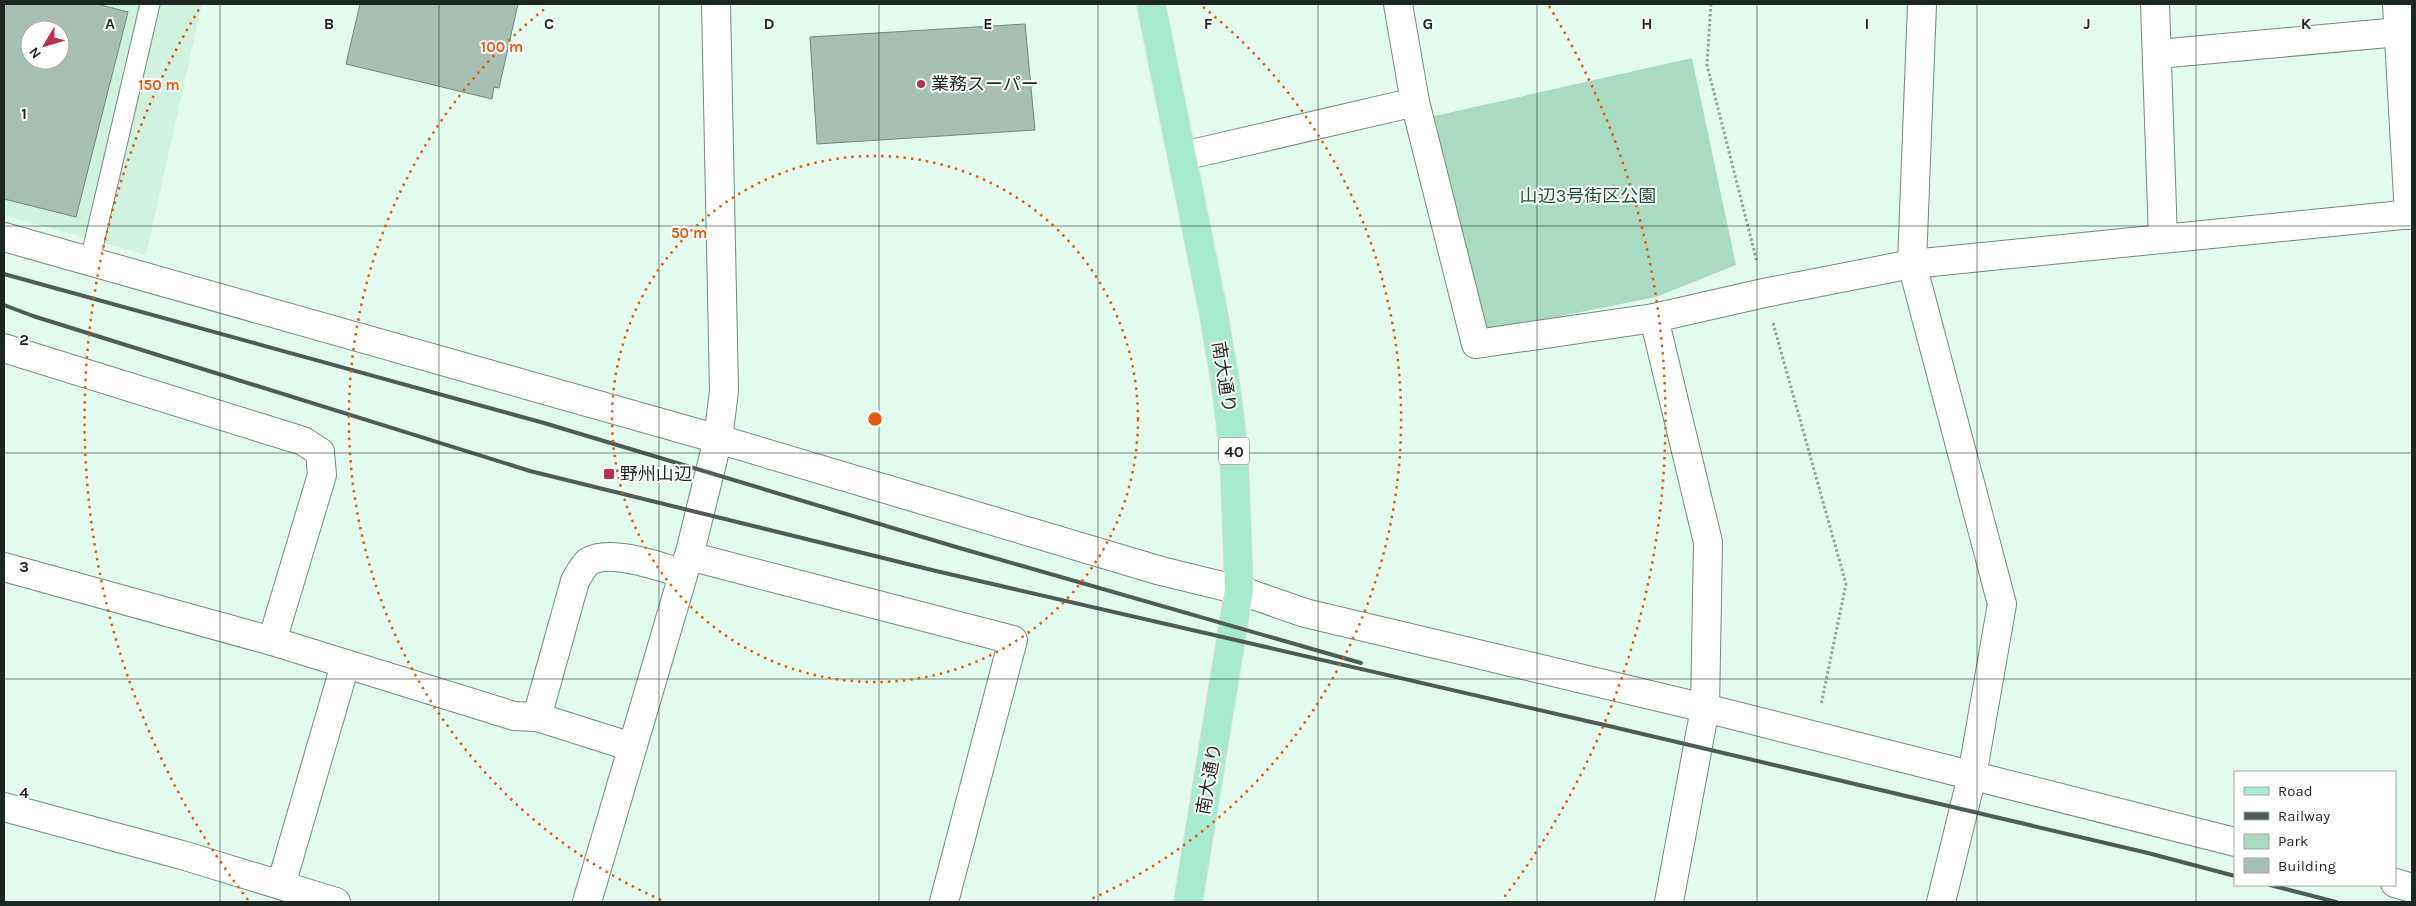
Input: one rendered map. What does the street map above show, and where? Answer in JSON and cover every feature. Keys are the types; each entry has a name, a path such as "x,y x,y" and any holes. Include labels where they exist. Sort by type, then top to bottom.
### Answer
{"main road":[{"name":"南大通り","path":"1151,4 1183,156 1226,387 1234,456 1239,590 1188,902"}],"street":[{"path":"587,902 686,565 718,439 724,391 716,4"},
{"path":"1398,4 1415,102 1476,344 1654,318 1764,293 1912,264 2411,214 2397,4"},
{"path":"1922,4 1912,264 2002,604 1972,776 1941,902"},
{"path":"2155,4 2163,238"},
{"path":"2158,54 2399,32"},
{"path":"1183,156 1415,102"},
{"path":"4,237 718,439 1161,571 1239,590 1304,612 1705,708 2234,842"},
{"path":"1654,318 1708,542 1705,708 1669,902"},
{"path":"4,348 303,441 320,452 322,475 272,641"},
{"path":"537,717 575,581 588,562 604,558 686,565 1012,640 944,902"},
{"path":"4,567 272,641 514,716 537,717 632,747"},
{"path":"281,886 345,665"},
{"path":"4,807 182,856 336,902"},
{"path":"2396,883 2412,888"}],"lane":[{"path":"90,260 150,4"}],"path":[{"path":"1711,4 1707,65 1764,293 1846,584 1815,736"}],"shaded area":[{"path":"4,4 202,4 146,255 4,215"}],"green space":[{"name":"山辺3号街区公園","path":"1692,58 1736,265 1656,297 1487,331 1480,325 1430,117"}],"building":[{"path":"4,4 97,4 128,12 76,217 4,199"},
{"path":"360,4 518,4 499,88 494,87 492,99 346,64"},
{"path":"1025,24 1035,130 817,144 810,37"}],"railway":[{"path":"4,274 544,423 956,547 1361,663"},
{"path":"4,305 33,316 530,471 936,571 1613,727 2148,853 2234,876"},
{"path":"2274,886 2336,902"}],"place":[{"name":"業務スーパー","path":"921,84"},
{"name":"野州山辺","path":"609,474"}]}
